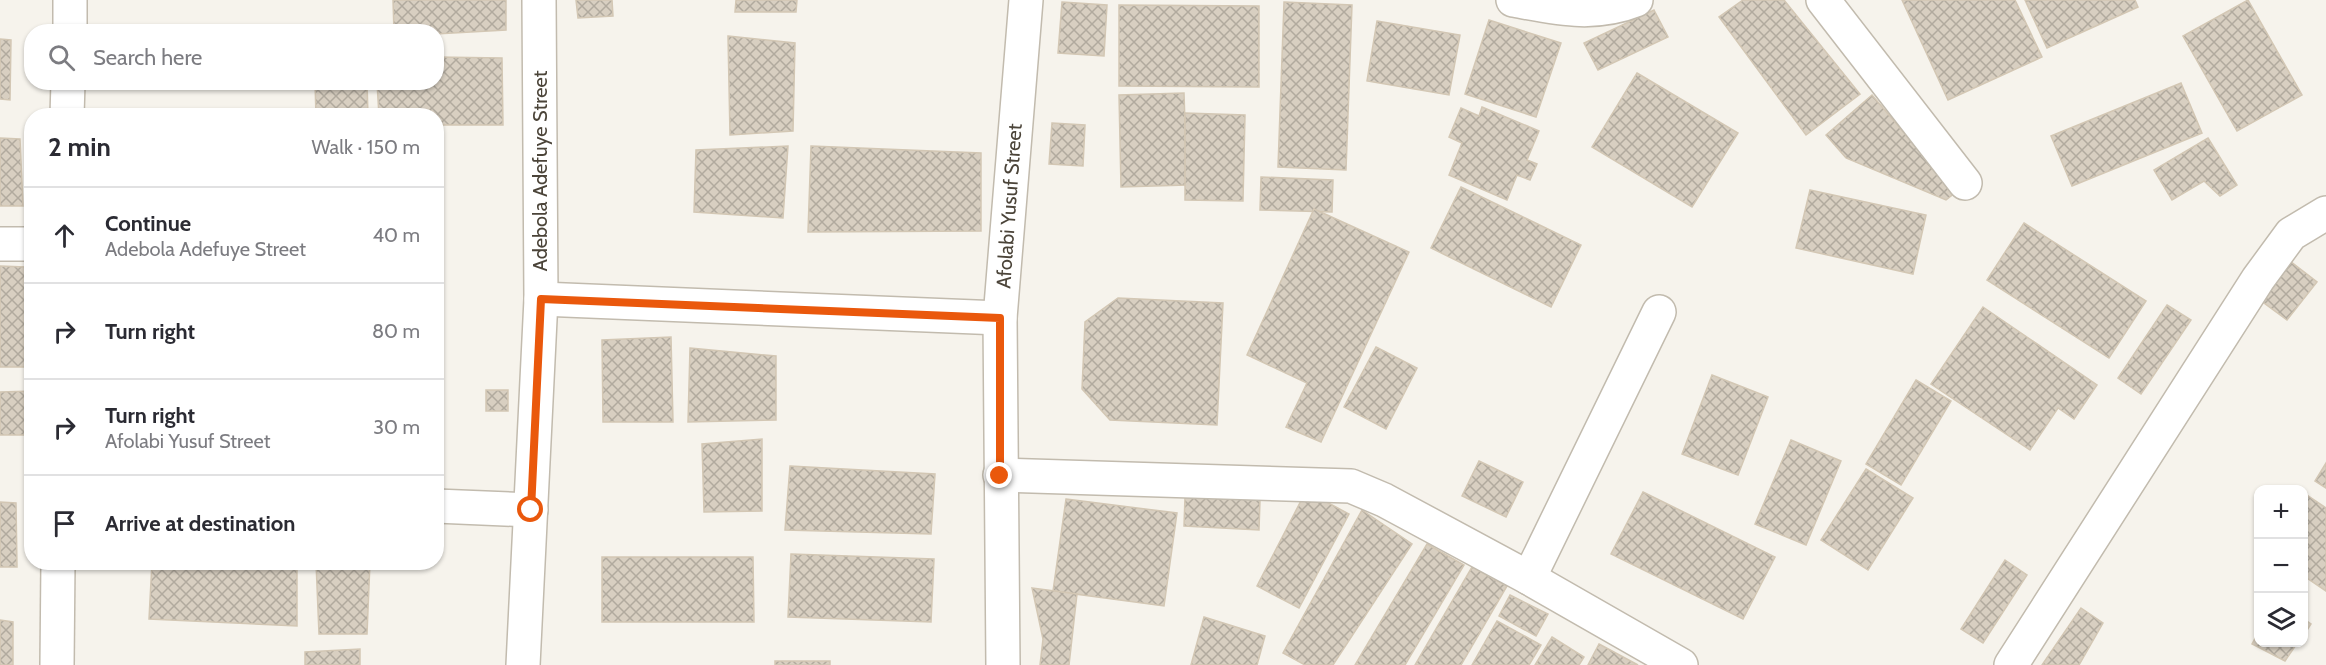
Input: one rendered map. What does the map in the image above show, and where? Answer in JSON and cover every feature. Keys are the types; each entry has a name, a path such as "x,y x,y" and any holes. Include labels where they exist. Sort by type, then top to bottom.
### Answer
{"street":[{"path":"70,0 70,24"},
{"name":"Adebola Adefuye Street","path":"523,665 541,299 539,0"},
{"name":"Afolabi Yusuf Street","path":"1003,665 1000,318 1026,0"},
{"path":"1514,0 1557,8 1598,11 1636,0"},
{"path":"1823,0 1965,183"},
{"path":"68,90 68,108"},
{"path":"2011,665 2258,279 2291,234 2326,213"},
{"path":"0,244 24,244"},
{"path":"541,299 1000,318"},
{"path":"1529,578 1659,312"},
{"path":"1000,476 1351,486 1384,500 1529,578 1681,665"},
{"path":"444,506 531,510"},
{"path":"57,665 58,570"}],"building":[{"path":"393,0 506,0 506,30 444,34 444,24 394,24"},
{"path":"576,0 612,0 613,16 578,18"},
{"path":"736,0 797,0 796,12 735,12"},
{"path":"1743,0 1784,0 1860,94 1806,135 1719,17"},
{"path":"1902,0 2015,0 2042,57 1948,100"},
{"path":"2025,0 2135,0 2138,7 2047,48"},
{"path":"2248,0 2302,95 2237,131 2183,36"},
{"path":"1062,2 1107,5 1104,56 1058,53"},
{"path":"1284,2 1352,5 1346,170 1278,167"},
{"path":"1119,5 1259,6 1259,87 1119,86"},
{"path":"1654,10 1668,37 1598,70 1584,43"},
{"path":"1489,20 1561,43 1536,117 1465,94"},
{"path":"1377,21 1460,35 1449,95 1367,81"},
{"path":"728,36 795,43 793,131 730,135"},
{"path":"0,39 11,40 10,100 0,99"},
{"path":"444,57 502,58 503,125 444,125 444,108 379,108 377,90 444,90"},
{"path":"1637,73 1738,133 1692,207 1592,147"},
{"path":"2181,83 2202,133 2072,186 2051,136"},
{"path":"315,90 367,90 368,108 316,108"},
{"path":"1184,93 1187,185 1121,187 1119,95"},
{"path":"1872,95 1955,193 1946,200 1846,158 1826,135"},
{"path":"1482,107 1539,131 1527,160 1537,164 1530,180 1517,175 1507,200 1449,175 1462,143 1449,137 1461,108 1479,116"},
{"path":"1185,113 1245,115 1243,201 1185,200"},
{"path":"1052,123 1085,125 1083,166 1049,164"},
{"path":"0,138 20,139 23,206 0,206"},
{"path":"2208,138 2237,185 2220,196 2204,181 2172,200 2154,170"},
{"path":"788,146 783,218 694,212 696,150"},
{"path":"811,146 981,153 981,231 808,232"},
{"path":"1261,177 1333,180 1332,212 1260,210"},
{"path":"1461,187 1581,245 1551,307 1431,248"},
{"path":"1810,190 1926,215 1913,274 1796,248"},
{"path":"1314,209 1409,252 1321,442 1286,427 1307,383 1247,355"},
{"path":"2024,223 2146,301 2109,358 1987,280"},
{"path":"2290,261 2317,282 2287,320 2260,300"},
{"path":"0,266 24,267 24,367 0,367"},
{"path":"1118,298 1223,303 1217,425 1110,420 1082,389 1085,322"},
{"path":"2167,305 2191,320 2141,394 2118,378"},
{"path":"1983,307 2097,385 2074,419 2058,408 2030,450 1931,384"},
{"path":"671,337 673,422 603,422 602,340"},
{"path":"1376,347 1417,368 1386,429 1344,407"},
{"path":"690,348 776,356 776,420 688,422"},
{"path":"1712,375 1768,397 1738,475 1682,454"},
{"path":"1916,380 1951,401 1901,485 1866,464"},
{"path":"486,390 508,390 508,411 486,411"},
{"path":"24,391 24,435 0,435 0,392"},
{"path":"762,439 762,511 704,512 702,444"},
{"path":"1791,440 1841,461 1806,545 1755,524"},
{"path":"1479,461 1523,482 1506,517 1462,496"},
{"path":"2326,463 2326,488 2315,481"},
{"path":"790,466 935,474 931,534 785,530"},
{"path":"1866,469 1913,498 1868,570 1821,540"},
{"path":"1306,491 1349,514 1299,608 1257,586"},
{"path":"1643,492 1775,557 1743,619 1611,554"},
{"path":"2308,496 2326,508 2326,591 2308,579"},
{"path":"1185,497 1260,500 1259,530 1184,526"},
{"path":"1066,499 1177,513 1164,606 1053,591"},
{"path":"0,502 16,503 17,567 0,567"},
{"path":"1362,510 1412,544 1333,665 1305,665 1283,653"},
{"path":"1427,544 1464,565 1405,665 1355,665"},
{"path":"791,554 934,559 931,622 788,617"},
{"path":"602,557 753,557 754,622 602,622"},
{"path":"2005,560 2027,575 1983,643 1961,629"},
{"path":"1472,567 1507,586 1461,665 1415,665"},
{"path":"152,570 297,570 297,626 149,619"},
{"path":"316,570 370,570 367,634 319,634"},
{"path":"1032,588 1077,594 1069,665 1040,665 1043,639"},
{"path":"1510,595 1548,614 1536,636 1499,616"},
{"path":"2081,608 2103,623 2079,665 2042,665"},
{"path":"1204,617 1265,636 1257,665 1191,665"},
{"path":"0,620 13,622 13,665 0,665"},
{"path":"1497,621 1541,645 1529,665 1472,665"},
{"path":"1552,637 1584,657 1579,665 1535,665"},
{"path":"1599,644 1638,665 1588,665"},
{"path":"2258,647 2295,647 2285,661"},
{"path":"360,649 360,665 305,665 305,652"},
{"path":"775,661 830,661 830,665 775,665"}],"route":[{"path":"531,510 541,299 1000,318 1000,476"}]}
